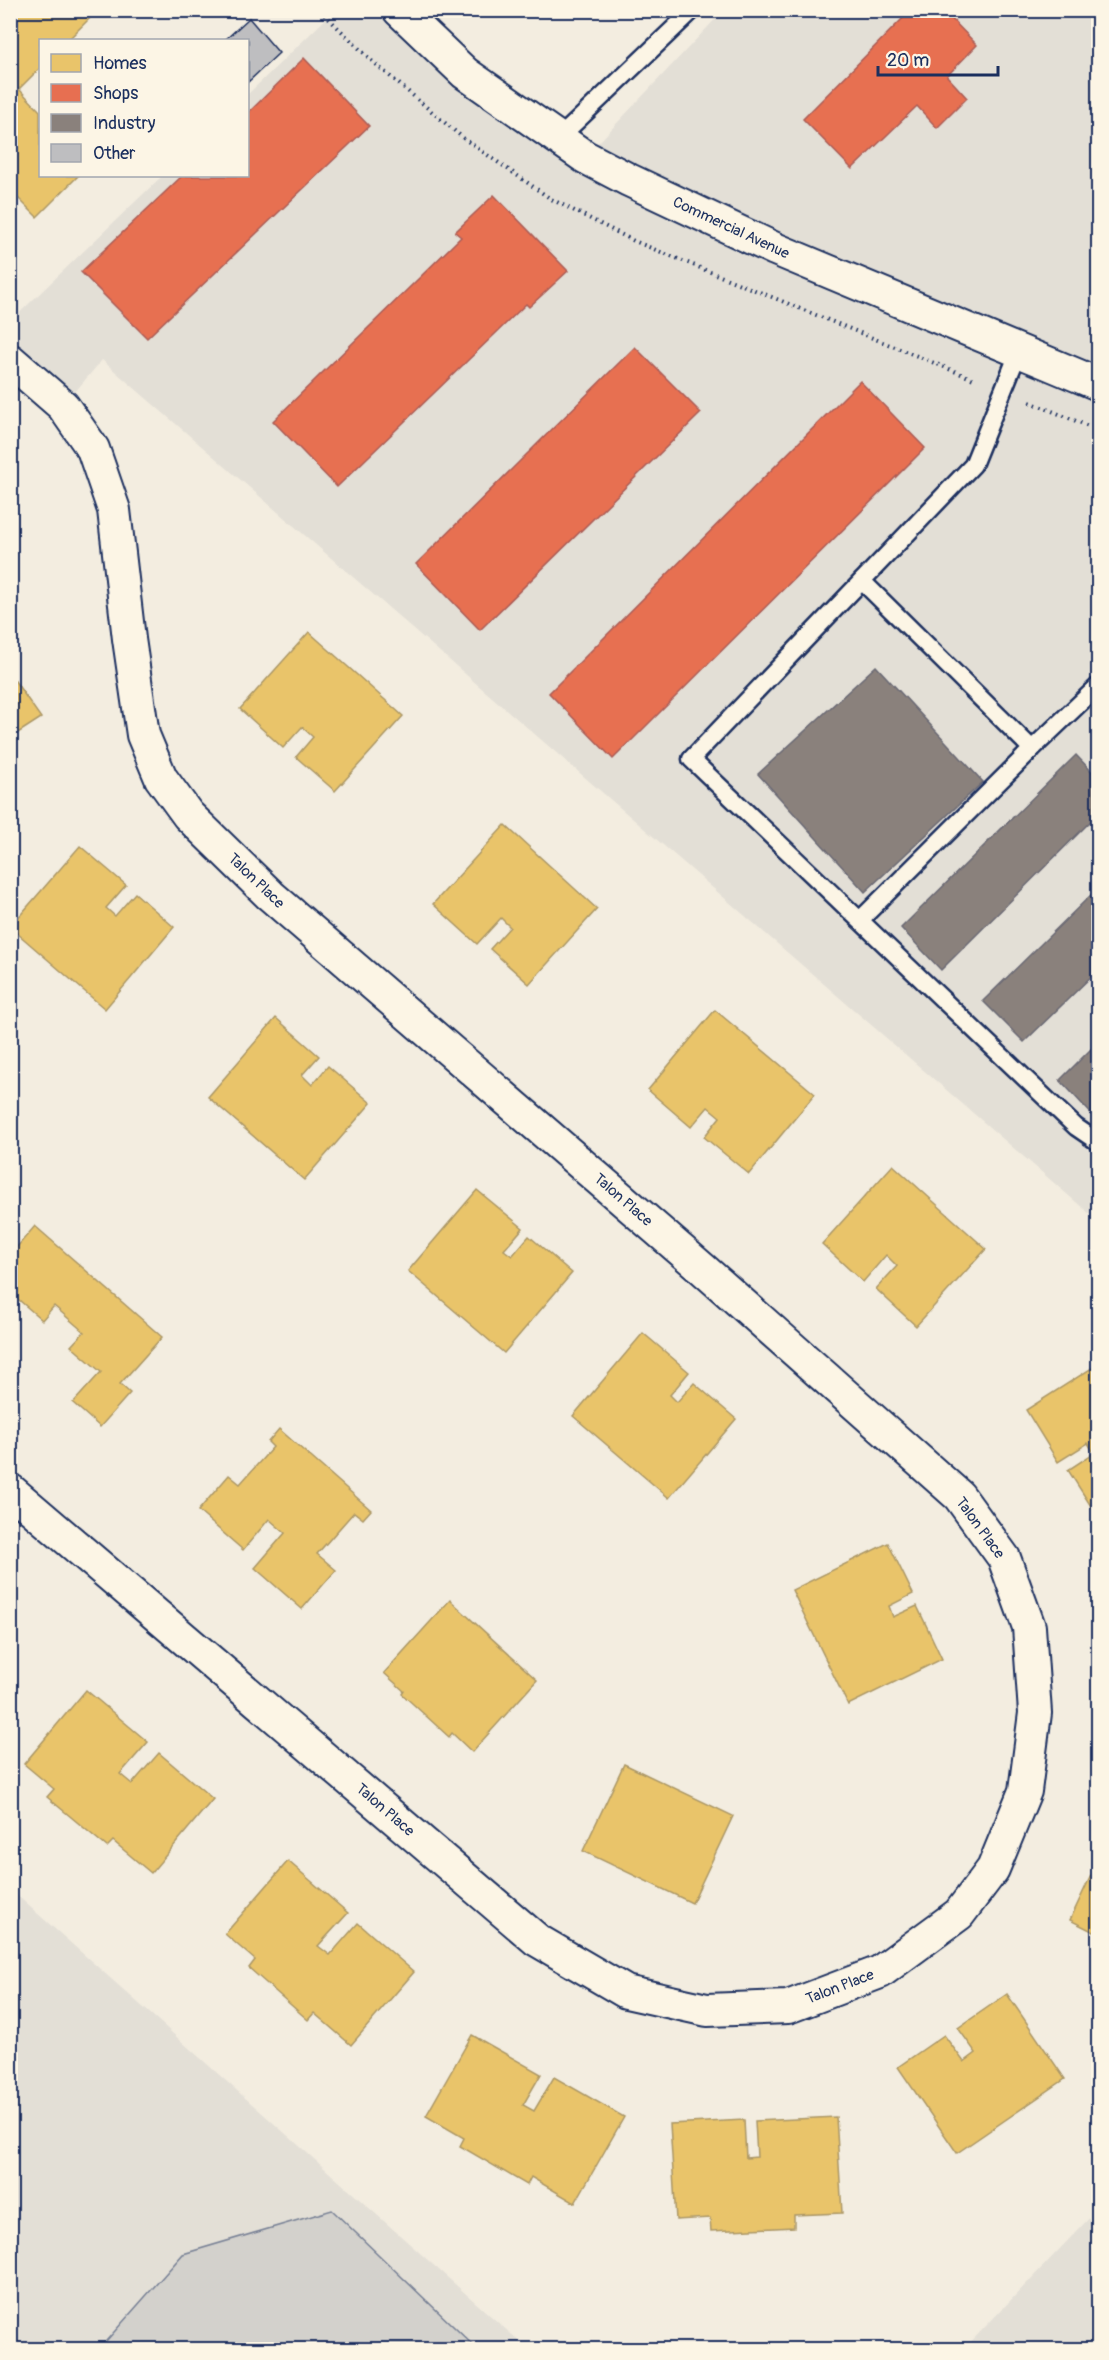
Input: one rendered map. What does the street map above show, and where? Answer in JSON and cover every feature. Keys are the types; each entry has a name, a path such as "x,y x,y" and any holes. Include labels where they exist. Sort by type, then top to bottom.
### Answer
{"street":[{"name":"Commercial Avenue","path":"399,10 465,73 585,157 774,249 1098,384"},
{"name":"Talon Place","path":"10,360 63,405 93,449 114,510 143,735 161,778 188,815 270,896 704,1270 959,1496 1004,1558 1029,1627 1035,1713 1024,1791 993,1869 958,1914 880,1972 788,2007 707,2010 626,1992 537,1940 10,1490"}],"lane":[{"path":"559,138 693,10"},
{"path":"1019,351 973,465 692,759 1076,1127 1098,1142"},
{"path":"862,581 1032,749"},
{"path":"860,920 1098,686"}],"shaded area":[{"path":"334,11 399,11 585,157 723,11 1098,11 1098,1221 102,360 63,406 11,360 11,321 161,177 249,177 249,93"},
{"path":"11,1890 528,2349 11,2349"},
{"path":"1098,2209 1098,2349 964,2349"},
{"path":"332,2210 477,2349 99,2349 183,2254"}],"building: Homes":[{"path":"10,10 98,10 69,39 39,39 39,69 19,89 39,110 39,177 77,177 37,217 10,190"},
{"path":"309,632 403,716 335,791 296,757 313,737 302,727 283,748 240,709"},
{"path":"10,674 41,718 10,738"},
{"path":"505,825 597,909 529,984 490,949 510,927 501,918 477,944 433,904"},
{"path":"80,846 126,885 106,908 115,916 135,893 174,927 105,1009 10,927"},
{"path":"715,1010 815,1094 749,1174 704,1137 720,1117 708,1107 691,1127 648,1090"},
{"path":"276,1018 319,1056 302,1075 312,1085 328,1066 371,1103 304,1180 208,1097"},
{"path":"893,1165 986,1249 916,1326 876,1289 897,1266 886,1255 863,1282 822,1244"},
{"path":"477,1190 523,1228 504,1250 512,1256 529,1236 572,1273 504,1353 408,1271"},
{"path":"35,1226 162,1337 120,1384 130,1393 100,1427 73,1403 101,1372 71,1346 84,1332 54,1306 42,1320 12,1294 10,1296 10,1255"},
{"path":"643,1333 689,1372 670,1395 677,1402 694,1383 736,1419 669,1498 573,1416"},
{"path":"1098,1364 1098,1512 1096,1514 1068,1470 1094,1453 1088,1443 1058,1462 1026,1410"},
{"path":"279,1429 371,1510 363,1519 354,1512 317,1554 336,1570 302,1609 255,1568 285,1533 269,1519 243,1550 198,1511 229,1475 240,1484 273,1447 268,1442"},
{"path":"888,1543 913,1594 889,1606 893,1617 917,1606 942,1659 848,1705 792,1590"},
{"path":"450,1600 537,1680 472,1752 452,1733 449,1737 402,1694 404,1691 384,1673"},
{"path":"86,1690 148,1742 120,1774 132,1784 159,1753 213,1799 151,1873 113,1841 107,1847 47,1797 54,1789 24,1764"},
{"path":"624,1764 733,1816 692,1903 583,1851"},
{"path":"288,1861 348,1913 318,1946 330,1955 358,1923 414,1972 351,2045 314,2013 308,2020 249,1968 255,1960 225,1934"},
{"path":"1094,1869 1098,1871 1098,1934 1070,1920"},
{"path":"1007,1994 1065,2079 957,2153 898,2067 944,2035 964,2062 976,2053 958,2028"},
{"path":"472,2035 541,2074 523,2105 534,2111 554,2077 624,2117 575,2203 531,2177 527,2185 460,2146 464,2138 426,2116"},
{"path":"836,2117 842,2213 794,2215 794,2227 711,2231 710,2218 676,2220 670,2124 744,2120 746,2158 757,2157 755,2121"}],"building: Shops":[{"path":"911,10 943,10 977,45 947,76 967,98 937,128 917,106 852,169 803,119"},
{"path":"304,58 369,126 147,338 81,272 181,177 249,177 249,112"},
{"path":"494,195 568,271 529,307 526,304 337,487 273,421 461,237 455,232"},
{"path":"635,347 701,413 480,630 416,564"},
{"path":"860,381 925,448 613,759 549,693"}],"building: Industry":[{"path":"876,666 983,782 865,892 758,774"},
{"path":"1076,755 1098,778 1098,814 941,970 901,928"},
{"path":"1098,888 1098,970 1024,1042 983,1001"},
{"path":"1098,1042 1098,1121 1060,1080"}],"building: Other":[{"path":"249,18 279,53 249,81 249,39 226,39"}]}
